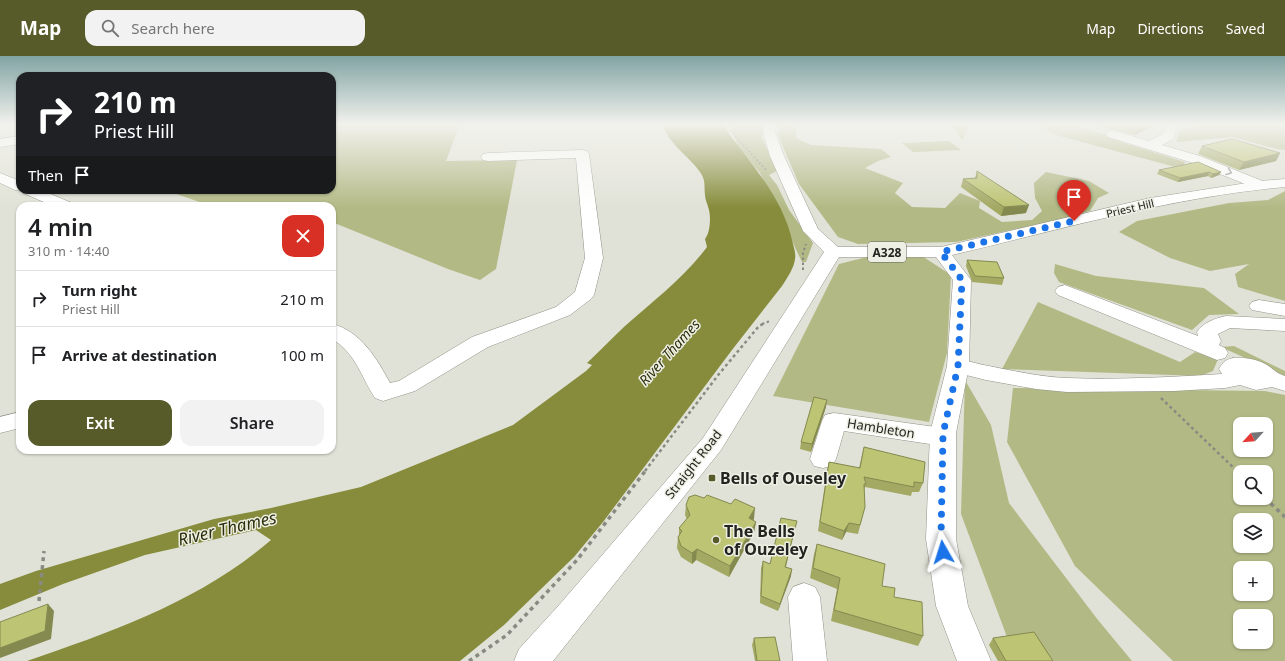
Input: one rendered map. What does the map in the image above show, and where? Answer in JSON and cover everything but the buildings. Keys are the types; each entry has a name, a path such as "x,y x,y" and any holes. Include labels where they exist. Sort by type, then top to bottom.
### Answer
{"main road":[{"path":"488,157 578,152"},
{"path":"336,335 359,349 383,393 407,386 480,342 564,311 584,295 594,258 582,152"},
{"path":"776,152 811,231 834,252"},
{"path":"1174,152 1260,185"},
{"path":"0,177 16,185"},
{"name":"Priest Hill","path":"834,252 941,252 1150,203 1260,185 1285,183"},
{"path":"38,194 56,202"},
{"name":"Straight Road","path":"531,661 577,608 712,444 828,258 834,252"},
{"path":"941,252 962,280 958,366 943,437 941,538 952,606 974,661"},
{"path":"1065,291 1206,347 1252,382 1261,383 1276,381"},
{"path":"1259,306 1285,310"},
{"path":"1206,347 1210,341 1207,332 1226,322 1285,325"},
{"path":"958,366 986,373 1036,382 1067,385 1225,382 1239,371"},
{"path":"0,425 16,421"},
{"name":"Hambleton","path":"824,459 834,421 943,437"},
{"path":"804,597 810,661"}],"path":[{"path":"750,152 769,173"},
{"path":"803,273 803,253 809,239"},
{"path":"470,661 507,635 577,560 719,374 759,326 772,320"},
{"path":"1146,384 1233,467"},
{"path":"1272,505 1285,517"},
{"path":"39,601 44,551"}],"shaded area":[{"path":"336,152 449,152 446,161 517,160 496,269 480,280 448,269 336,224 336,202 200,202 176,194 336,194"},
{"path":"743,152 768,152 777,171 769,175 777,185 789,210 813,243 806,262 802,262 760,173"},
{"path":"785,152 885,152 891,157 878,161 865,168 903,183 895,193 912,207 945,208 960,193 980,201 979,208 1002,222 1032,220 1042,211 1035,198 1034,183 1046,172 1089,181 1109,193 1098,198 1090,211 1057,220 956,242 858,244 838,237 799,184"},
{"path":"1120,152 1154,152 1185,162 1183,169"},
{"path":"1285,191 1285,301 1238,287 1235,274 1249,264 1210,271 1170,258 1119,232 1137,221 1229,203 1268,200"},
{"path":"875,255 922,256 951,275 947,353 929,422 773,396 839,264"},
{"path":"1055,264 1096,276 1204,288 1239,314 1209,315 1192,330 1059,282 1054,273"},
{"path":"1038,302 1180,362 1195,352 1218,359 1213,371 1200,376 1002,369"},
{"path":"1234,346 1285,371 1285,376 1221,347"},
{"path":"965,380 991,425 1009,503 1098,620 1132,661 1016,661 961,514"},
{"path":"1013,388 1265,391 1285,395 1285,661 1173,661 1075,566 1007,442"}],"water":[{"name":"River Thames","path":"682,152 744,152 773,195 788,227 795,255 790,273 782,286 603,522 574,557 504,625 460,661 27,661 124,626 186,597 244,561 271,540 256,530 145,555 63,584 0,610 0,584 36,571 214,519 271,508 361,487 513,425 586,371 592,365 587,363 625,326 678,279 707,247 705,239 710,225 709,210 705,197 703,178 695,166"}],"place":[{"name":"Bells of Ouseley","path":"712,478"},
{"name":"The Bells of Ouzeley","path":"716,540"}],"route":[{"path":"943,552 941,538 943,434 958,366 962,280 941,252 1074,221"}]}
